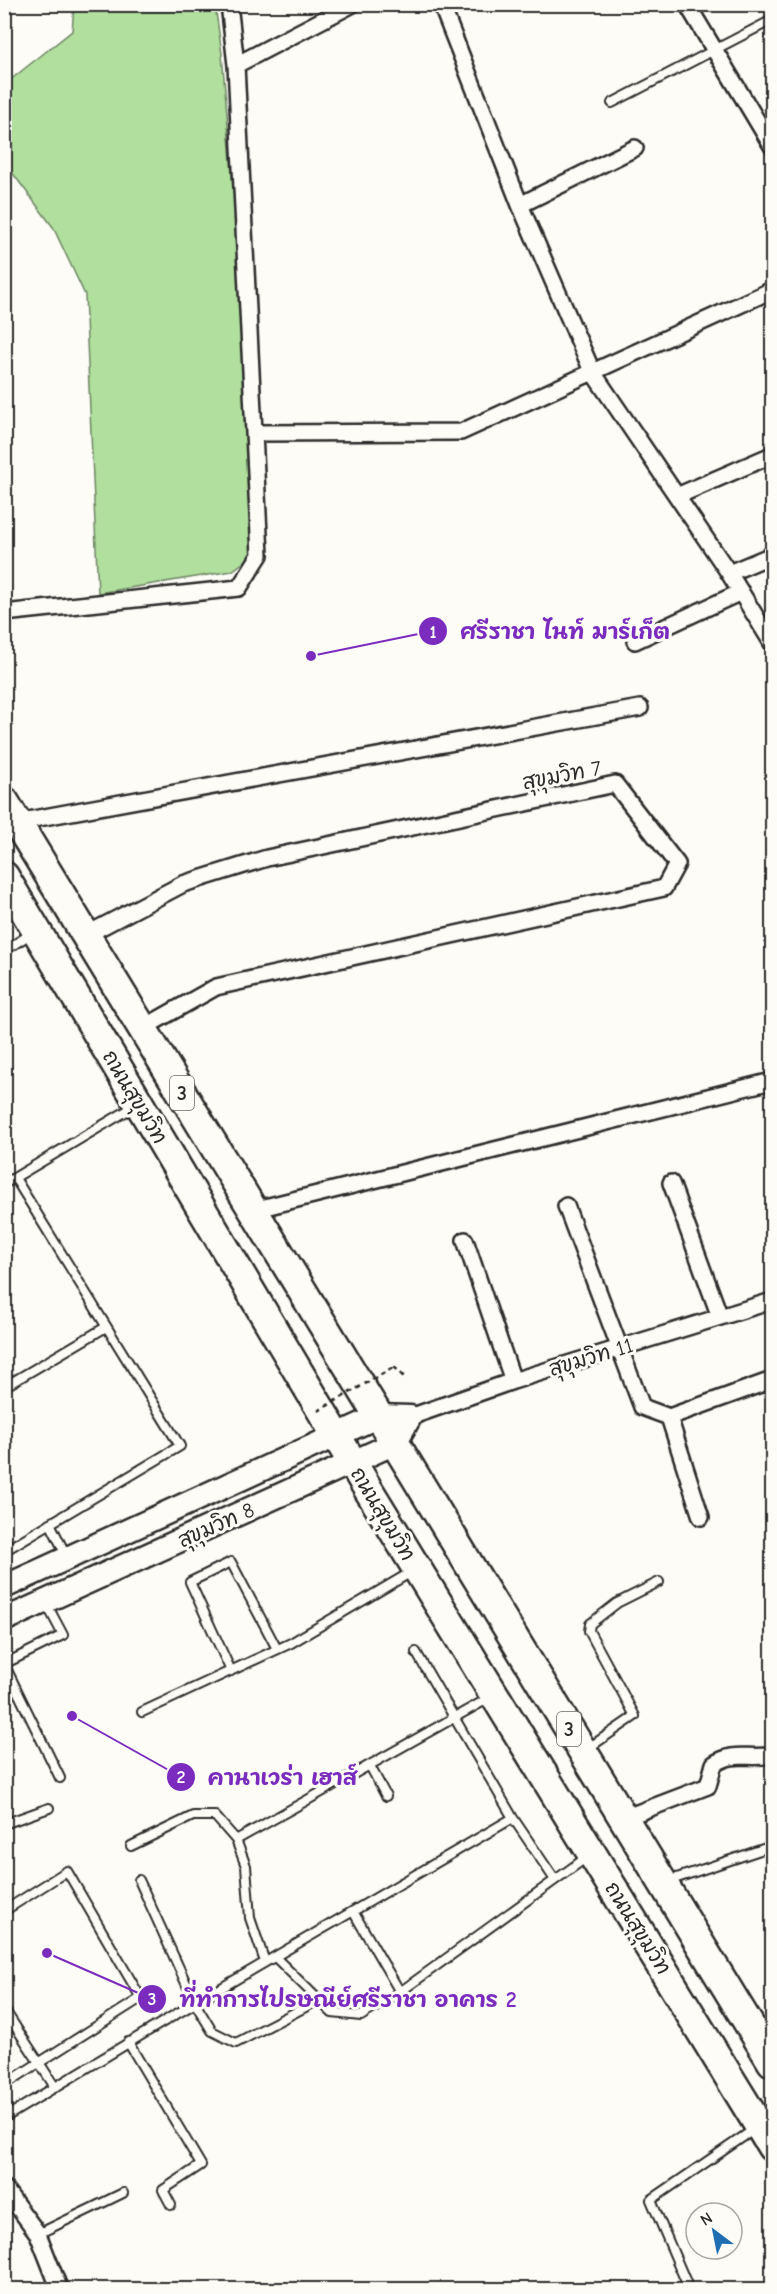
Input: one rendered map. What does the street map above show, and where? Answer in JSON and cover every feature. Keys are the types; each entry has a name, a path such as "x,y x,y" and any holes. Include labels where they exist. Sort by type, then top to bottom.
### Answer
{"highway":[{"name":"ถนนสุขุมวิท","path":"11,811 772,2062"},
{"name":"ถนนสุขุมวิท","path":"4,876 336,1437 766,2136"}],"main road":[{"name":"สุขุมวิท 11","path":"336,1437 379,1416 410,1417"},
{"path":"353,1464 395,1443 410,1417"},
{"name":"สุขุมวิท 8","path":"4,1587 336,1437"},
{"name":"สุขุมวิท 8","path":"4,1620 353,1464"},
{"path":"68,1558 80,1585"}],"street":[{"path":"4,613 238,588 260,555 256,433 236,65 229,4"},
{"path":"236,65 353,4"},
{"path":"441,4 520,205 592,371 729,573 772,643"},
{"path":"687,4 772,146"},
{"path":"520,205 635,148"},
{"path":"256,433 461,432 772,290"},
{"path":"676,496 772,455"},
{"path":"729,573 772,555"},
{"path":"635,641 741,592"},
{"path":"11,811 640,708"},
{"name":"สุขุมวิท 7","path":"86,935 183,884 267,858 615,784 677,864 664,888 216,987 143,1028"},
{"path":"253,1210 772,1081"},
{"path":"671,1183 720,1317"},
{"path":"566,1206 642,1407 669,1417 772,1380"},
{"path":"465,1240 513,1381"},
{"name":"สุขุมวิท 11","path":"410,1417 513,1381 772,1301"},
{"path":"669,1417 701,1517"},
{"path":"624,1818 708,1786 714,1764 729,1754 756,1758 772,1755"},
{"path":"4,2188 38,2234 60,2289"}],"lane":[{"path":"612,103 716,52 772,20"},
{"path":"4,951 36,931"},
{"path":"4,1184 139,1104"},
{"path":"4,1551 180,1446 15,1178"},
{"path":"4,1387 106,1327"},
{"path":"50,1523 68,1558"},
{"path":"231,1671 190,1582 231,1562 277,1649"},
{"path":"142,1712 277,1649 417,1569"},
{"path":"583,1751 634,1716 589,1631 590,1624 617,1603 659,1582"},
{"path":"45,1602 63,1635 4,1664 60,1778"},
{"path":"416,1652 513,1818 555,1880"},
{"path":"236,1840 454,1719 494,1694"},
{"path":"369,1766 387,1796"},
{"path":"4,1824 49,1808"},
{"path":"131,1846 193,1816 215,1816 236,1840 248,1879 249,1918 265,1962"},
{"path":"4,2118 128,2042 354,1913 513,1818"},
{"path":"663,1883 772,1845"},
{"path":"276,1957 317,2001 332,2013 361,2016 400,1992 592,1854"},
{"path":"4,1911 67,1871 141,1998 4,2085"},
{"path":"139,1880 195,2003 212,2031 236,2043 317,2001"},
{"path":"354,1913 400,1992"},
{"path":"6,2013 56,2087"},
{"path":"128,2042 201,2165 164,2190 171,2205"},
{"path":"686,2282 651,2200 766,2136"},
{"path":"38,2234 123,2193"}],"path":[{"path":"318,1411 394,1366 404,1377"}],"green space":[{"path":"74,5 215,5 222,54 248,365 255,516 252,556 232,571 98,593 85,295 53,227 5,163 5,84 72,31"}],"place":[{"name":"ศรีราชา ไนท์ มาร์เก็ต","path":"311,656"},
{"name":"คานาเวร่า เฮาส์","path":"72,1716"},
{"name":"ที่ทำการไปรษณีย์ศรีราชา อาคาร 2","path":"47,1953"}]}
